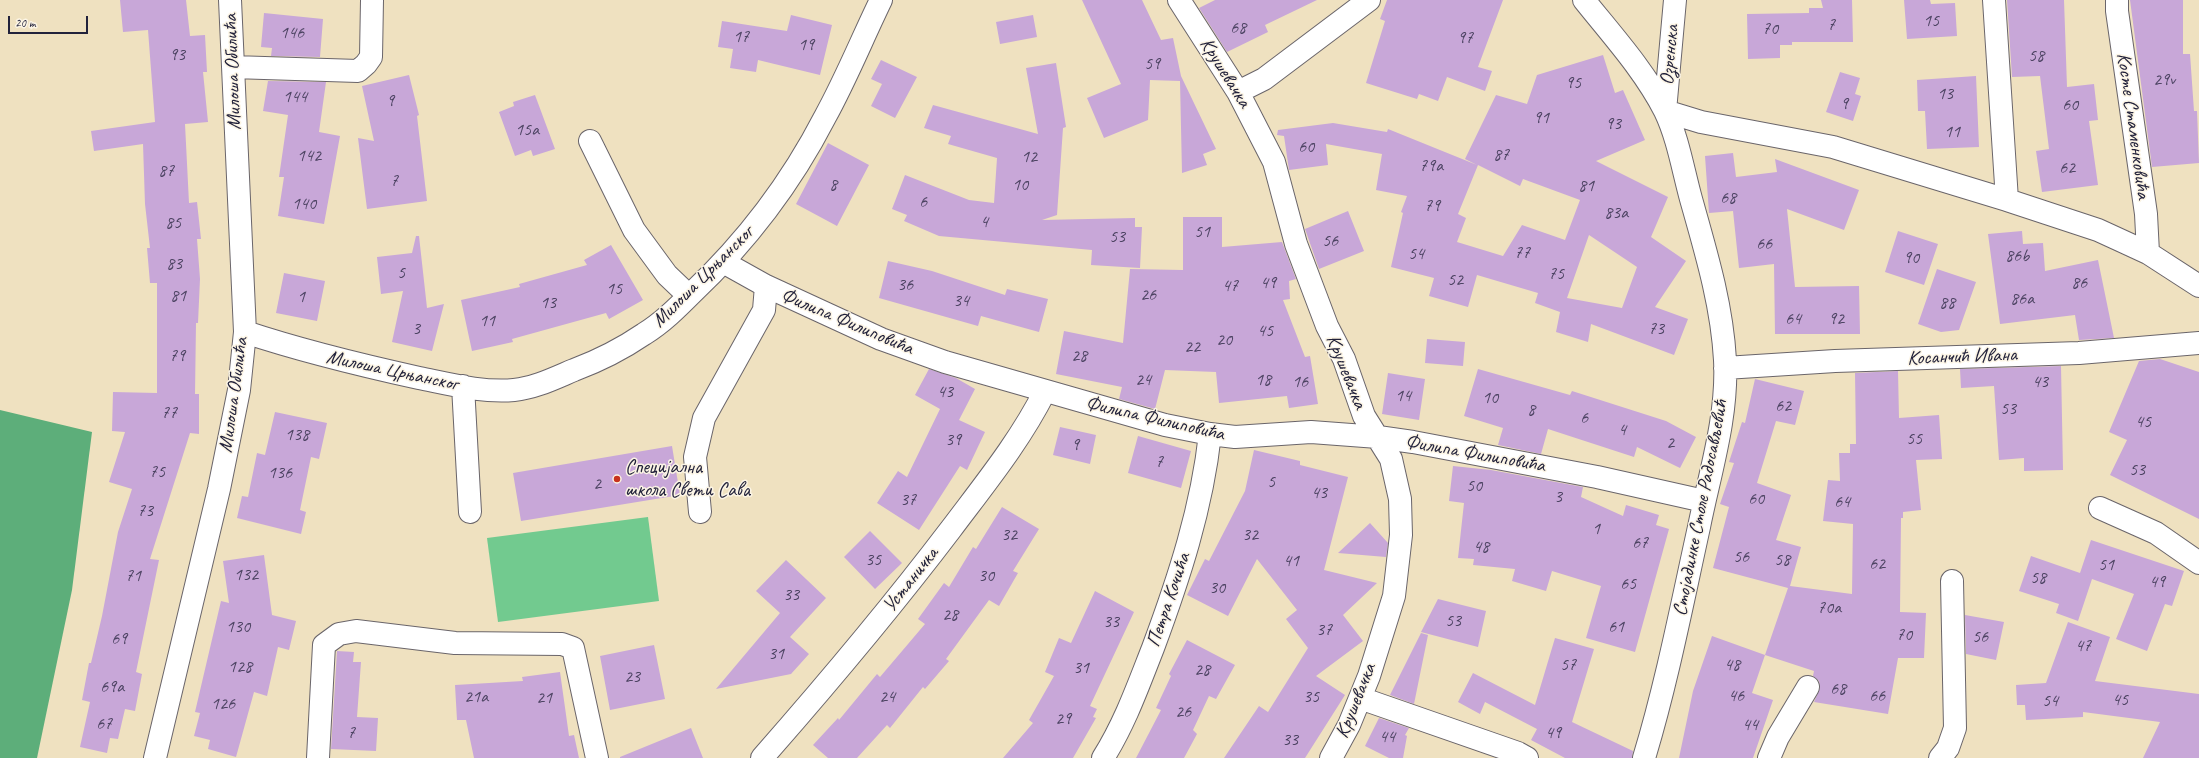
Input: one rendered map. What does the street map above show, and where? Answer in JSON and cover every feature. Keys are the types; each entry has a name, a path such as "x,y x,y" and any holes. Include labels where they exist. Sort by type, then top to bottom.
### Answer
{"street":[{"name":"Милоша Обилића","path":"155,758 219,489 239,390 245,332 230,0"},
{"path":"233,67 358,70 366,64 371,57 372,0"},
{"name":"Милоша Црњанског","path":"245,332 342,361 463,386 492,390 515,390 536,385 595,362 646,333 689,296 723,262 761,218 814,138 881,0"},
{"name":"Крушевачка","path":"1178,0 1238,92 1274,162 1302,259 1328,326 1344,360 1364,416 1391,459 1396,477 1400,499 1401,535 1394,596 1360,698 1349,725 1331,758"},
{"path":"1238,92 1264,79 1369,0"},
{"name":"Стојадинке Столе Радосављевић","path":"1584,0 1647,81 1664,111 1676,138 1686,182 1709,262 1722,328 1725,368 1724,392 1717,446 1662,692 1644,758"},
{"name":"Озренска","path":"1664,111 1675,0"},
{"path":"1994,0 2007,200"},
{"name":"Косте Стаменковића","path":"2117,0 2146,214 2148,253"},
{"path":"1664,111 1701,122 1839,148 2007,200 2098,230 2148,253 2199,286"},
{"path":"590,141 634,230 667,275 689,296"},
{"name":"Филипа Филиповића","path":"723,262 766,286 881,339 945,362 1165,425 1234,437 1311,432 1378,437 1554,468 1704,501"},
{"path":"700,512 695,457 704,418 764,310 766,286"},
{"name":"Косанчић Ивана","path":"1725,368 1835,361 2079,353 2199,343"},
{"path":"463,386 470,512"},
{"name":"Устаничка","path":"762,758 903,592 1004,457 1031,417 1045,391"},
{"name":"Петра Кочића","path":"1102,758 1133,700 1183,563 1202,485 1210,434"},
{"path":"2100,508 2156,533 2199,563"},
{"path":"1940,758 1948,748 1954,728 1952,581"},
{"path":"318,758 324,646 339,634 356,631 455,643 562,644 573,648 596,758"},
{"path":"1770,758 1778,737 1808,687"},
{"path":"1360,698 1518,753 1527,758"}],"green space":[{"path":"0,410 92,432 72,590 37,758 0,758"},
{"path":"648,517 659,601 498,622 487,538"}],"building":[{"path":"120,0 186,0 190,36 205,35 207,72 203,72 208,122 185,124 189,203 197,202 201,239 197,239 200,279 198,323 196,323 195,394 199,394 199,434 190,433 150,559 159,560 136,672 142,674 135,711 125,709 118,739 110,738 107,753 80,747 90,702 82,700 89,663 91,663 102,616 118,532 132,489 109,482 125,432 112,431 113,392 157,393 157,283 150,283 147,248 150,248 145,204 143,144 94,151 91,131 155,122 148,30 123,32"},
{"path":"1082,0 1142,0 1161,40 1173,38 1181,76 1216,149 1203,154 1207,165 1182,173 1180,81 1150,80 1148,120 1104,138 1087,98 1121,84"},
{"path":"1215,0 1317,0 1265,25 1268,32 1227,52 1199,8"},
{"path":"1387,0 1503,0 1478,67 1492,71 1485,91 1447,77 1438,101 1419,94 1417,99 1366,83 1385,21 1380,19"},
{"path":"1821,0 1852,0 1853,42 1792,42 1792,45 1780,45 1780,58 1748,59 1747,14 1809,13 1809,8 1823,8"},
{"path":"1904,0 1930,0 1931,4 1955,3 1957,36 1907,39"},
{"path":"2007,0 2064,0 2067,87 2094,84 2098,120 2089,121 2098,185 2042,192 2036,151 2049,149 2040,76 2012,77"},
{"path":"2130,0 2183,0 2183,54 2190,54 2194,111 2197,111 2199,163 2152,167"},
{"path":"264,13 323,19 320,57 271,56 272,48 261,47"},
{"path":"791,15 832,25 820,75 758,60 756,72 730,68 733,49 718,47 722,21 787,31"},
{"path":"1033,15 1037,37 1000,44 996,22"},
{"path":"1603,55 1615,93 1623,90 1645,140 1596,161 1668,197 1651,237 1686,261 1655,307 1688,319 1674,355 1591,324 1588,342 1556,332 1560,312 1535,303 1538,293 1477,275 1468,307 1429,296 1434,278 1391,267 1403,213 1401,212 1407,196 1376,190 1382,154 1326,144 1328,165 1289,170 1284,136 1277,135 1278,130 1333,123 1387,132 1388,129 1477,165 1465,159 1496,95 1527,104 1537,75","holes":["1478,165 1520,186 1523,179 1580,200 1565,240 1522,225 1503,256 1457,242 1466,218 1458,214","1589,235 1637,267 1622,308 1567,298"]},
{"path":"881,60 917,77 895,118 871,106 882,84 871,79"},
{"path":"1056,63 1066,127 1063,128 1057,215 1042,220 1135,218 1135,227 1142,227 1140,268 1091,265 1092,250 939,236 904,221 907,215 892,209 905,175 969,200 994,203 997,158 948,144 951,136 924,128 933,105 1038,134 1026,68"},
{"path":"1840,72 1860,78 1855,94 1861,96 1853,121 1826,112"},
{"path":"409,75 419,115 417,116 427,201 367,209 358,138 374,141 362,86"},
{"path":"1976,76 1979,147 1927,149 1925,111 1918,111 1917,80"},
{"path":"268,81 326,82 319,132 340,136 324,224 278,216 284,177 279,177 288,115 263,111"},
{"path":"535,95 555,149 533,156 531,150 515,156 499,112 514,106 513,102"},
{"path":"828,143 869,165 837,226 796,204"},
{"path":"1733,153 1736,177 1777,172 1775,159 1859,190 1844,230 1787,209 1795,287 1859,286 1860,334 1775,334 1774,264 1739,268 1733,211 1709,213 1705,156"},
{"path":"1348,211 1364,251 1319,269 1305,229"},
{"path":"1183,217 1222,217 1222,247 1282,242 1296,279 1289,281 1290,299 1283,300 1305,357 1310,356 1318,404 1289,408 1287,396 1219,403 1216,372 1165,370 1155,409 1119,399 1122,387 1056,374 1064,331 1123,343 1130,269 1183,270"},
{"path":"1898,231 1938,244 1924,285 1885,272"},
{"path":"2022,231 2023,244 2043,243 2045,271 2098,260 2114,338 2079,340 2075,315 2000,324 1988,234"},
{"path":"416,236 419,236 427,308 444,304 432,351 392,342 403,291 381,294 377,257 412,253"},
{"path":"611,245 643,300 609,319 606,313 512,339 513,342 472,351 461,300 520,287 519,284 587,265 584,260"},
{"path":"888,261 932,271 1005,295 1007,289 1048,299 1039,332 981,316 978,326 879,298"},
{"path":"1937,269 1976,282 1959,330 1941,332 1918,324"},
{"path":"284,273 325,281 317,321 276,313"},
{"path":"1427,339 1465,342 1463,366 1425,363"},
{"path":"2160,359 2199,372 2199,519 2110,475 2127,440 2109,432 2139,361"},
{"path":"2061,366 2063,470 2024,471 2024,458 1999,460 1994,386 1961,388 1960,369"},
{"path":"929,369 956,378 975,389 959,420 985,432 967,470 960,466 919,530 877,503 898,471 907,477 940,409 915,395"},
{"path":"1478,369 1570,395 1572,391 1666,421 1696,437 1680,468 1637,447 1634,457 1548,429 1541,454 1498,445 1503,428 1464,416"},
{"path":"1898,371 1899,418 1939,415 1942,459 1916,460 1921,510 1903,512 1903,518 1901,518 1900,612 1926,613 1924,658 1898,658 1888,714 1814,702 1820,688 1819,681 1813,676 1814,671 1765,655 1788,588 1713,568 1729,507 1720,504 1734,463 1729,462 1742,422 1745,423 1755,379 1804,391 1795,425 1776,421 1757,483 1791,495 1776,540 1801,547 1790,586 1852,594 1853,524 1823,521 1828,480 1840,481 1839,453 1850,453 1850,444 1856,444 1855,373"},
{"path":"1388,373 1425,379 1419,420 1382,414"},
{"path":"275,412 327,423 319,459 311,457 300,510 306,512 301,534 237,518 242,496 248,497 257,453 265,455"},
{"path":"1060,427 1096,435 1090,464 1053,455"},
{"path":"1138,436 1191,451 1181,488 1128,473"},
{"path":"672,446 680,495 521,521 513,473"},
{"path":"1254,450 1300,461 1300,465 1348,477 1324,570 1377,583 1343,615 1363,641 1316,676 1345,695 1305,758 1224,758 1259,706 1268,712 1308,648 1286,619 1297,610 1257,559 1228,616 1187,595 1205,559 1209,561 1245,491"},
{"path":"1453,466 1491,470 1583,487 1581,497 1623,516 1626,505 1659,515 1656,525 1669,529 1635,652 1586,638 1601,586 1552,571 1546,591 1512,581 1515,569 1473,565 1474,559 1458,558 1464,503 1449,501"},
{"path":"1002,507 1039,529 1013,571 1018,573 999,606 989,600 946,659 949,661 925,689 923,687 890,728 887,725 857,758 828,758 813,745 838,718 839,720 877,674 880,677 925,624 918,619 944,583 949,587 973,547 976,549"},
{"path":"1370,523 1388,543 1386,557 1338,553"},
{"path":"870,531 902,563 875,589 844,557"},
{"path":"2091,540 2184,571 2172,606 2165,604 2147,651 2116,639 2134,594 2092,579 2078,621 2056,613 2059,604 2019,591 2031,556 2080,573"},
{"path":"264,555 272,615 296,621 289,650 278,647 267,696 254,692 236,757 208,749 210,740 194,736 200,713 195,712 221,601 229,603 223,561"},
{"path":"786,560 826,598 790,637 809,654 791,674 716,689 780,613 756,591"},
{"path":"1095,591 1134,612 1090,706 1097,709 1093,717 1096,718 1073,758 1003,758 1033,723 1029,720 1054,676 1045,672 1059,638 1071,643"},
{"path":"1438,599 1486,611 1478,647 1421,632"},
{"path":"1965,615 2004,622 1996,660 1966,654"},
{"path":"2068,622 2110,637 2095,681 2199,694 2199,758 2143,758 2160,722 2083,712 2083,717 2026,720 2025,705 2017,705 2016,685 2046,683"},
{"path":"1421,633 1428,635 1414,704 1390,695"},
{"path":"1712,636 1765,655 1752,693 1773,700 1753,758 1679,758 1693,691"},
{"path":"1555,638 1594,649 1572,722 1633,751 1632,758 1565,758 1531,740 1537,729 1485,702 1480,714 1458,702 1473,673 1535,705"},
{"path":"1187,640 1235,665 1216,699 1209,696 1193,730 1197,734 1184,758 1136,758 1161,710 1156,708 1171,676 1169,674"},
{"path":"654,645 665,699 610,710 600,656"},
{"path":"337,651 354,652 353,662 361,662 357,717 378,718 376,751 331,749"},
{"path":"560,672 569,736 574,735 579,758 474,758 466,720 457,720 455,685 523,681 522,677"},
{"path":"1379,718 1409,728 1405,735 1407,736 1403,758 1389,758 1365,746"},
{"path":"691,728 703,758 620,758 620,757"}],"place":[{"name":"Специјална школа Свети Сава","path":"617,479"}]}
